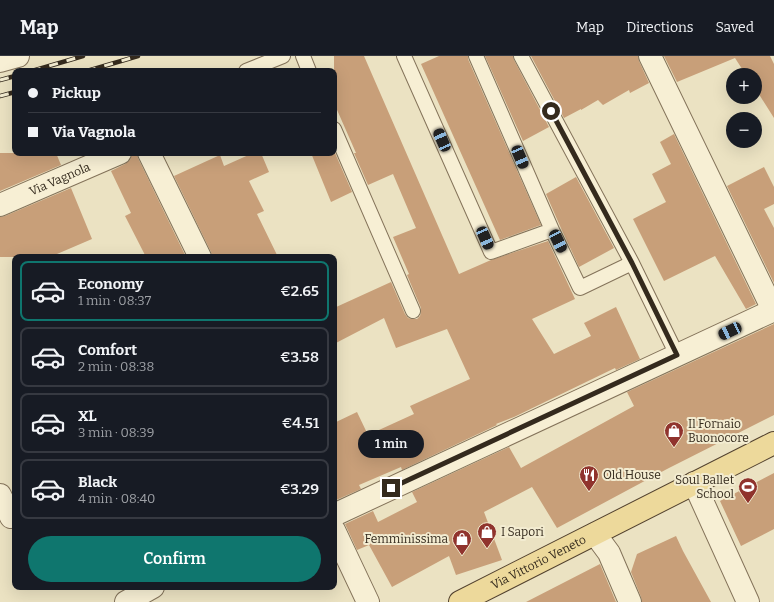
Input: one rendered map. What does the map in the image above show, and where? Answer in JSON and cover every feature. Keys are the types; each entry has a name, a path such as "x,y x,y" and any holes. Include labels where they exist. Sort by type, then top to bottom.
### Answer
{"main road":[{"name":"Via Vittorio Veneto","path":"460,602 774,443"}],"street":[{"path":"0,61 18,56"},
{"path":"337,514 774,310 650,56"},
{"name":"Via Vagnola","path":"0,205 113,156"},
{"path":"150,156 199,254"},
{"path":"694,484 748,602"},
{"path":"0,494 10,517"},
{"name":"Via Vittorio Veneto","path":"595,534 609,553 630,602"},
{"path":"337,536 368,602"},
{"path":"126,602 148,590"}],"lane":[{"path":"253,68 283,56"},
{"path":"303,56 308,68"},
{"path":"404,56 491,252 552,230"},
{"path":"476,56 552,230 580,288 632,263"},
{"path":"521,56 632,263 677,355"},
{"path":"337,136 413,311"}],"building":[{"path":"334,56 364,56 459,274 491,260 548,241 575,299 532,319 554,354 591,336 584,323 616,307 640,359 616,370 615,368 402,470 401,467 359,485 361,489 337,500 337,422 357,412 368,435 414,414 410,406 470,379 447,329 396,348 384,318 337,342 337,307 391,282 408,318 417,319 420,316 421,308 407,275 409,274 393,237 416,228 393,174 368,185 337,110 337,68 334,68"},
{"path":"439,56 468,56 541,225 500,240 421,64"},
{"path":"485,56 513,56 549,127 523,141"},
{"path":"531,56 638,56 649,83 630,93 629,90 603,105 598,100 564,118"},
{"path":"664,56 770,56 774,64 774,118 762,99 762,68 741,68 735,58 677,82"},
{"path":"674,134 756,304 746,309 715,256 664,281 633,219 666,202 652,174 671,164 660,142"},
{"path":"0,153 12,153 12,156 57,156 61,165 0,191"},
{"path":"131,156 138,156 185,254 144,254 125,216 131,213 111,171 130,160"},
{"path":"218,156 220,156 224,166 246,156 262,156 269,172 249,181 264,211 257,214 277,254 211,254 174,176"},
{"path":"312,156 336,156 352,192 331,202"},
{"path":"764,167 774,187 774,204 764,209 774,228 774,283 727,186"},
{"path":"576,177 614,248 579,267 546,194"},
{"path":"71,188 92,239 57,254 12,254 12,257 0,257 0,217"},
{"path":"774,324 774,415 667,469 557,528 532,487 484,512 502,560 456,575 449,556 392,587 369,545 357,550 345,524 373,511 378,522 417,502 412,492 509,447 521,468 634,406 627,392"},
{"path":"774,473 774,529 741,546 720,501"},
{"path":"676,536 711,602 642,602 631,572 637,554"},
{"path":"600,564 616,602 526,602"}],"railway":[{"path":"42,68 83,56"},
{"path":"97,68 138,56"},
{"path":"0,80 12,77"},
{"path":"0,96 12,93"}],"place":[{"name":"Il Fornaio Buonocore","path":"674,448"},
{"name":"Old House","path":"589,492"},
{"name":"Soul Ballet School","path":"748,504"},
{"name":"I Sapori","path":"487,549"},
{"name":"Femminissima","path":"462,556"}],"route":[{"path":"391,488 677,355 632,263 551,111"}]}
